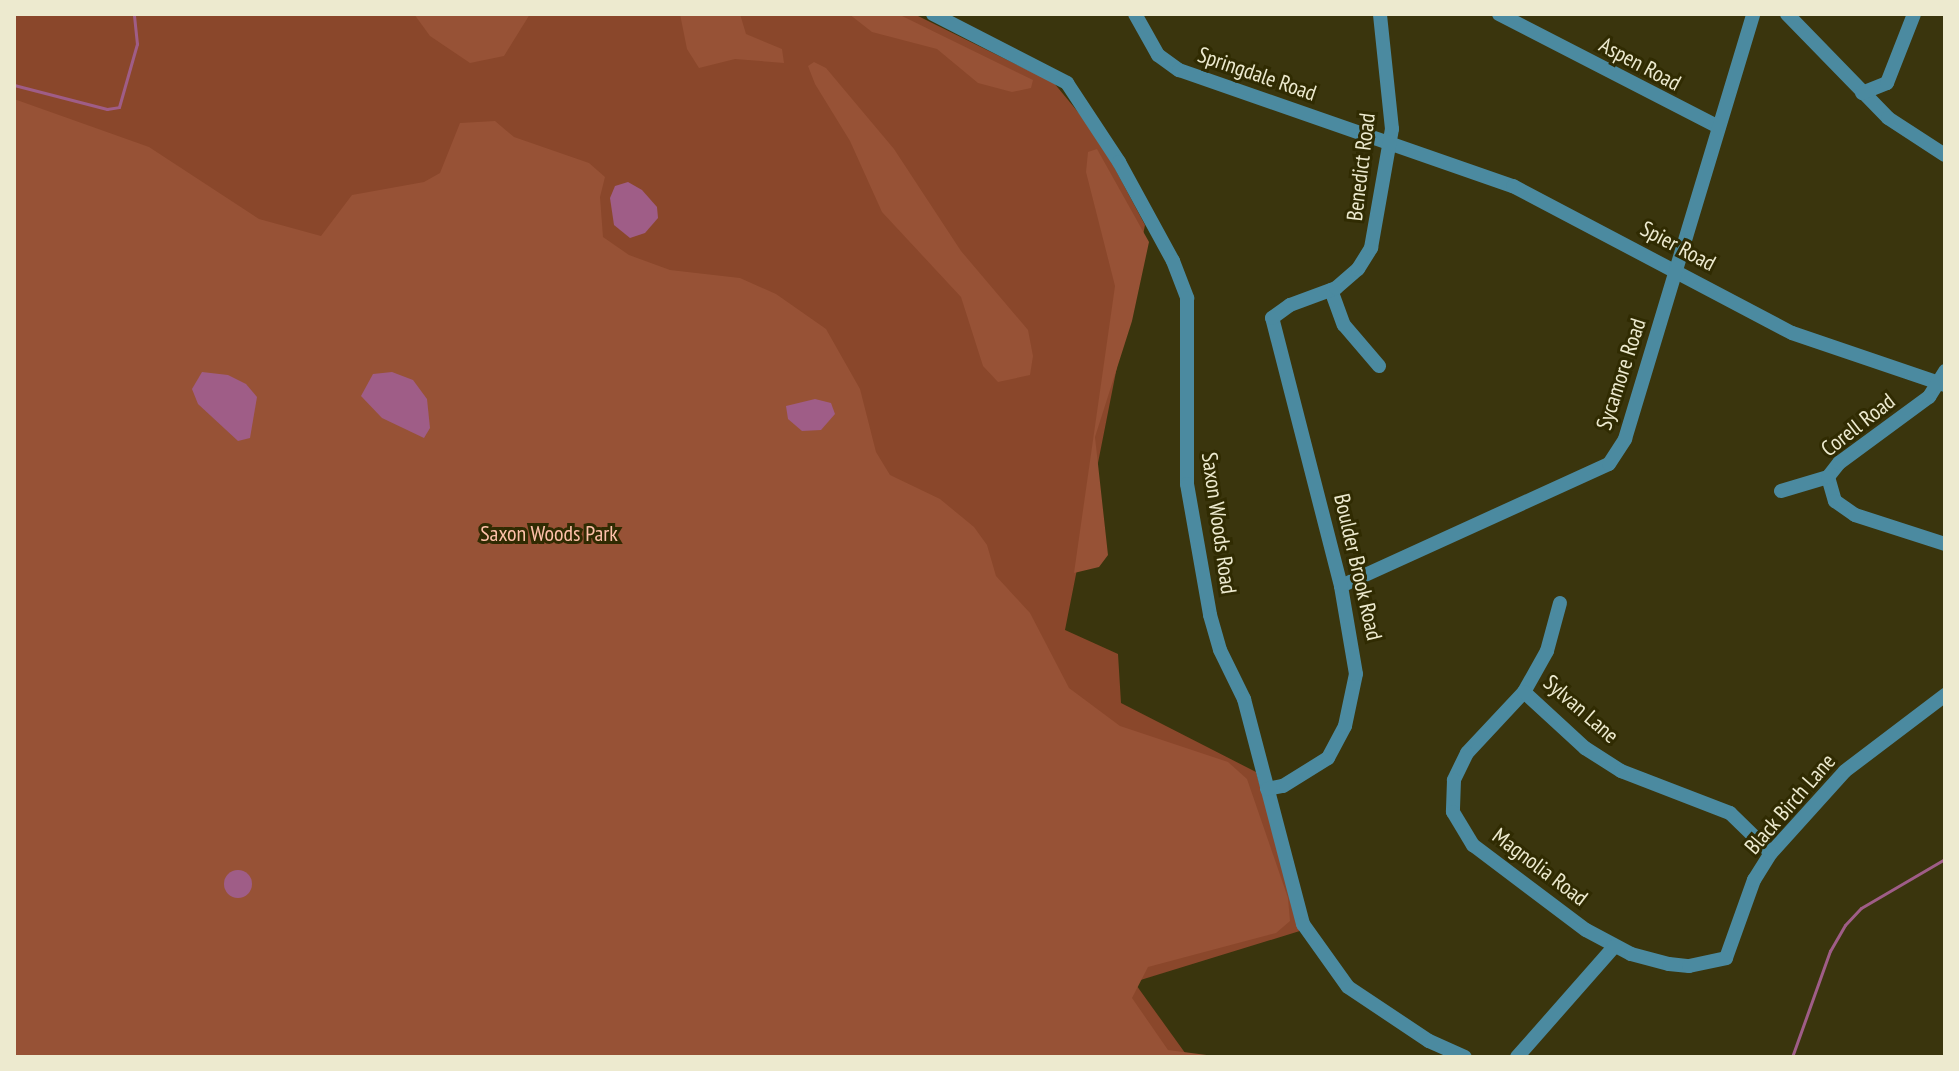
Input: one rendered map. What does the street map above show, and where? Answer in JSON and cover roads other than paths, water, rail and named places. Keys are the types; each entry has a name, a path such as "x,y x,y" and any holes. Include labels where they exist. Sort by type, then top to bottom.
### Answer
{"street":[{"name":"Saxon Woods Road","path":"933,14 1067,83 1119,162 1173,261 1187,298 1187,484 1210,615 1220,650 1244,699 1303,924 1319,953 1348,987 1429,1041 1465,1057"},
{"name":"Springdale Road","path":"1135,14 1158,55 1179,70 1390,142"},
{"name":"Benedict Road","path":"1272,318 1290,305 1331,290 1358,269 1371,248 1390,142 1380,14"},
{"name":"Aspen Road","path":"1499,14 1719,127"},
{"name":"Sycamore Road","path":"1341,586 1609,464 1625,439 1753,14"},
{"path":"1787,14 1888,118 1945,155"},
{"path":"1862,93 1887,83 1914,14"},
{"name":"Spier Road","path":"1390,142 1513,186 1678,269 1811,341 1943,380"},
{"path":"1331,290 1349,334 1379,366"},
{"name":"Boulder Brook Road","path":"1267,789 1283,786 1328,758 1345,726 1356,674 1341,586 1272,318"},
{"name":"Corell Road","path":"1781,491 1828,477 1839,463 1898,423 1943,380"},
{"path":"1828,477 1829,491 1844,508 1945,544"},
{"name":"Sylvan Lane","path":"1560,603 1547,651 1524,692 1585,748 1621,771 1730,813 1771,853"},
{"name":"Magnolia Road","path":"1524,692 1467,753 1454,780 1458,825 1473,845 1507,872 1615,946"},
{"name":"Black Birch Lane","path":"1615,946 1669,964 1701,964 1726,958 1734,947 1754,880 1771,853 1845,771 1945,695"},
{"path":"1517,1057 1615,946"}],"waterway":[{"path":"14,85 107,109 119,107 137,44 134,14"},
{"path":"1792,1057 1830,951 1845,925 1861,908 1945,859"}],"park label":[{"name":"Saxon Woods Park","path":"549,534"}]}
